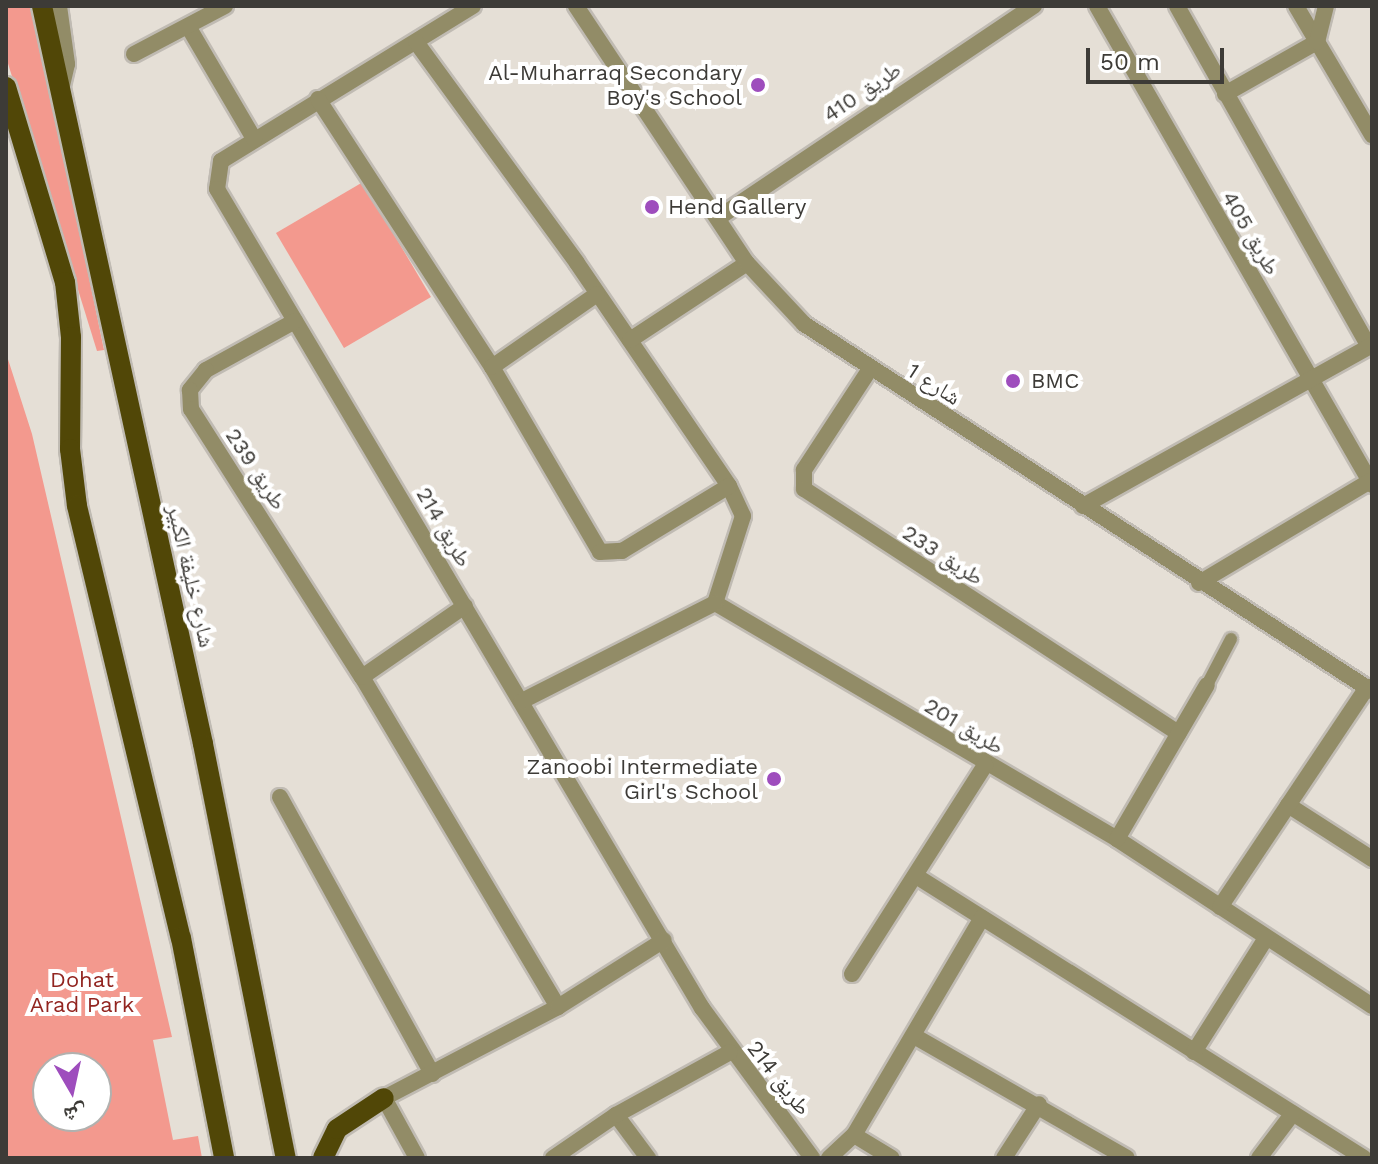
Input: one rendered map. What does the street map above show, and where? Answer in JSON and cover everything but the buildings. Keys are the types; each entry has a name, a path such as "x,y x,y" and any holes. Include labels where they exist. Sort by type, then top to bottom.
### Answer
{"main road":[{"name":"شارع خليفة الكبير","path":"42,6 58,95 200,729 286,1158"},
{"path":"6,87 65,282 71,337 70,449 77,506 181,938 224,1158"},
{"path":"323,1158 337,1129 384,1098"}],"street":[{"path":"58,95 67,64 59,6"},
{"path":"134,54 189,28 225,6"},
{"name":"طريق 214","path":"473,6 221,161 217,189 730,1052 812,1158"},
{"name":"شارع 1","path":"576,6 747,263 804,324 1199,583 1369,689"},
{"name":"طريق 410","path":"718,218 1034,6"},
{"name":"طريق 405","path":"1097,6 1371,483 1199,583"},
{"path":"1083,506 1311,382 1370,346 1177,6"},
{"path":"1296,6 1372,135"},
{"path":"1225,94 1317,42 1326,6"},
{"path":"189,28 254,139"},
{"path":"416,42 630,340 729,486 743,516 715,603 522,701"},
{"path":"318,99 492,367 600,552 622,551 729,486"},
{"path":"630,340 747,263"},
{"path":"492,367 597,294"},
{"name":"طريق 239","path":"295,321 206,370 196,379 189,400 362,677 558,1007"},
{"name":"طريق 233","path":"870,369 804,470 804,489 1178,733"},
{"name":"طريق 201","path":"715,603 985,765 1117,839 1372,1006"},
{"path":"362,677 465,606"},
{"path":"1117,839 1231,639"},
{"path":"1220,907 1369,689"},
{"path":"852,974 985,765"},
{"path":"280,797 432,1074"},
{"path":"1288,805 1372,859"},
{"path":"916,876 1364,1158"},
{"path":"829,1158 854,1135 982,918"},
{"path":"1194,1052 1266,938"},
{"path":"417,1158 384,1098 558,1007 664,940"},
{"path":"914,1036 1039,1104 1127,1158"},
{"path":"553,1158 616,1115 730,1052"},
{"path":"1004,1158 1039,1104"},
{"path":"1259,1158 1293,1113"},
{"path":"616,1115 648,1158"},
{"path":"854,1135 892,1158"}],"green space":[{"path":"6,6 33,6 104,350 97,351 6,57"},
{"path":"363,182 431,297 344,348 276,233"},
{"name":"Dohat Arad Park","path":"6,353 32,434 172,1037 153,1040 173,1140 198,1136 202,1158 6,1158"}],"place":[{"name":"Al-Muharraq Secondary Boy's School","path":"758,85"},
{"name":"Hend Gallery","path":"652,207"},
{"name":"BMC","path":"1013,381"},
{"name":"Zanoobi Intermediate Girl's School","path":"774,779"}]}
